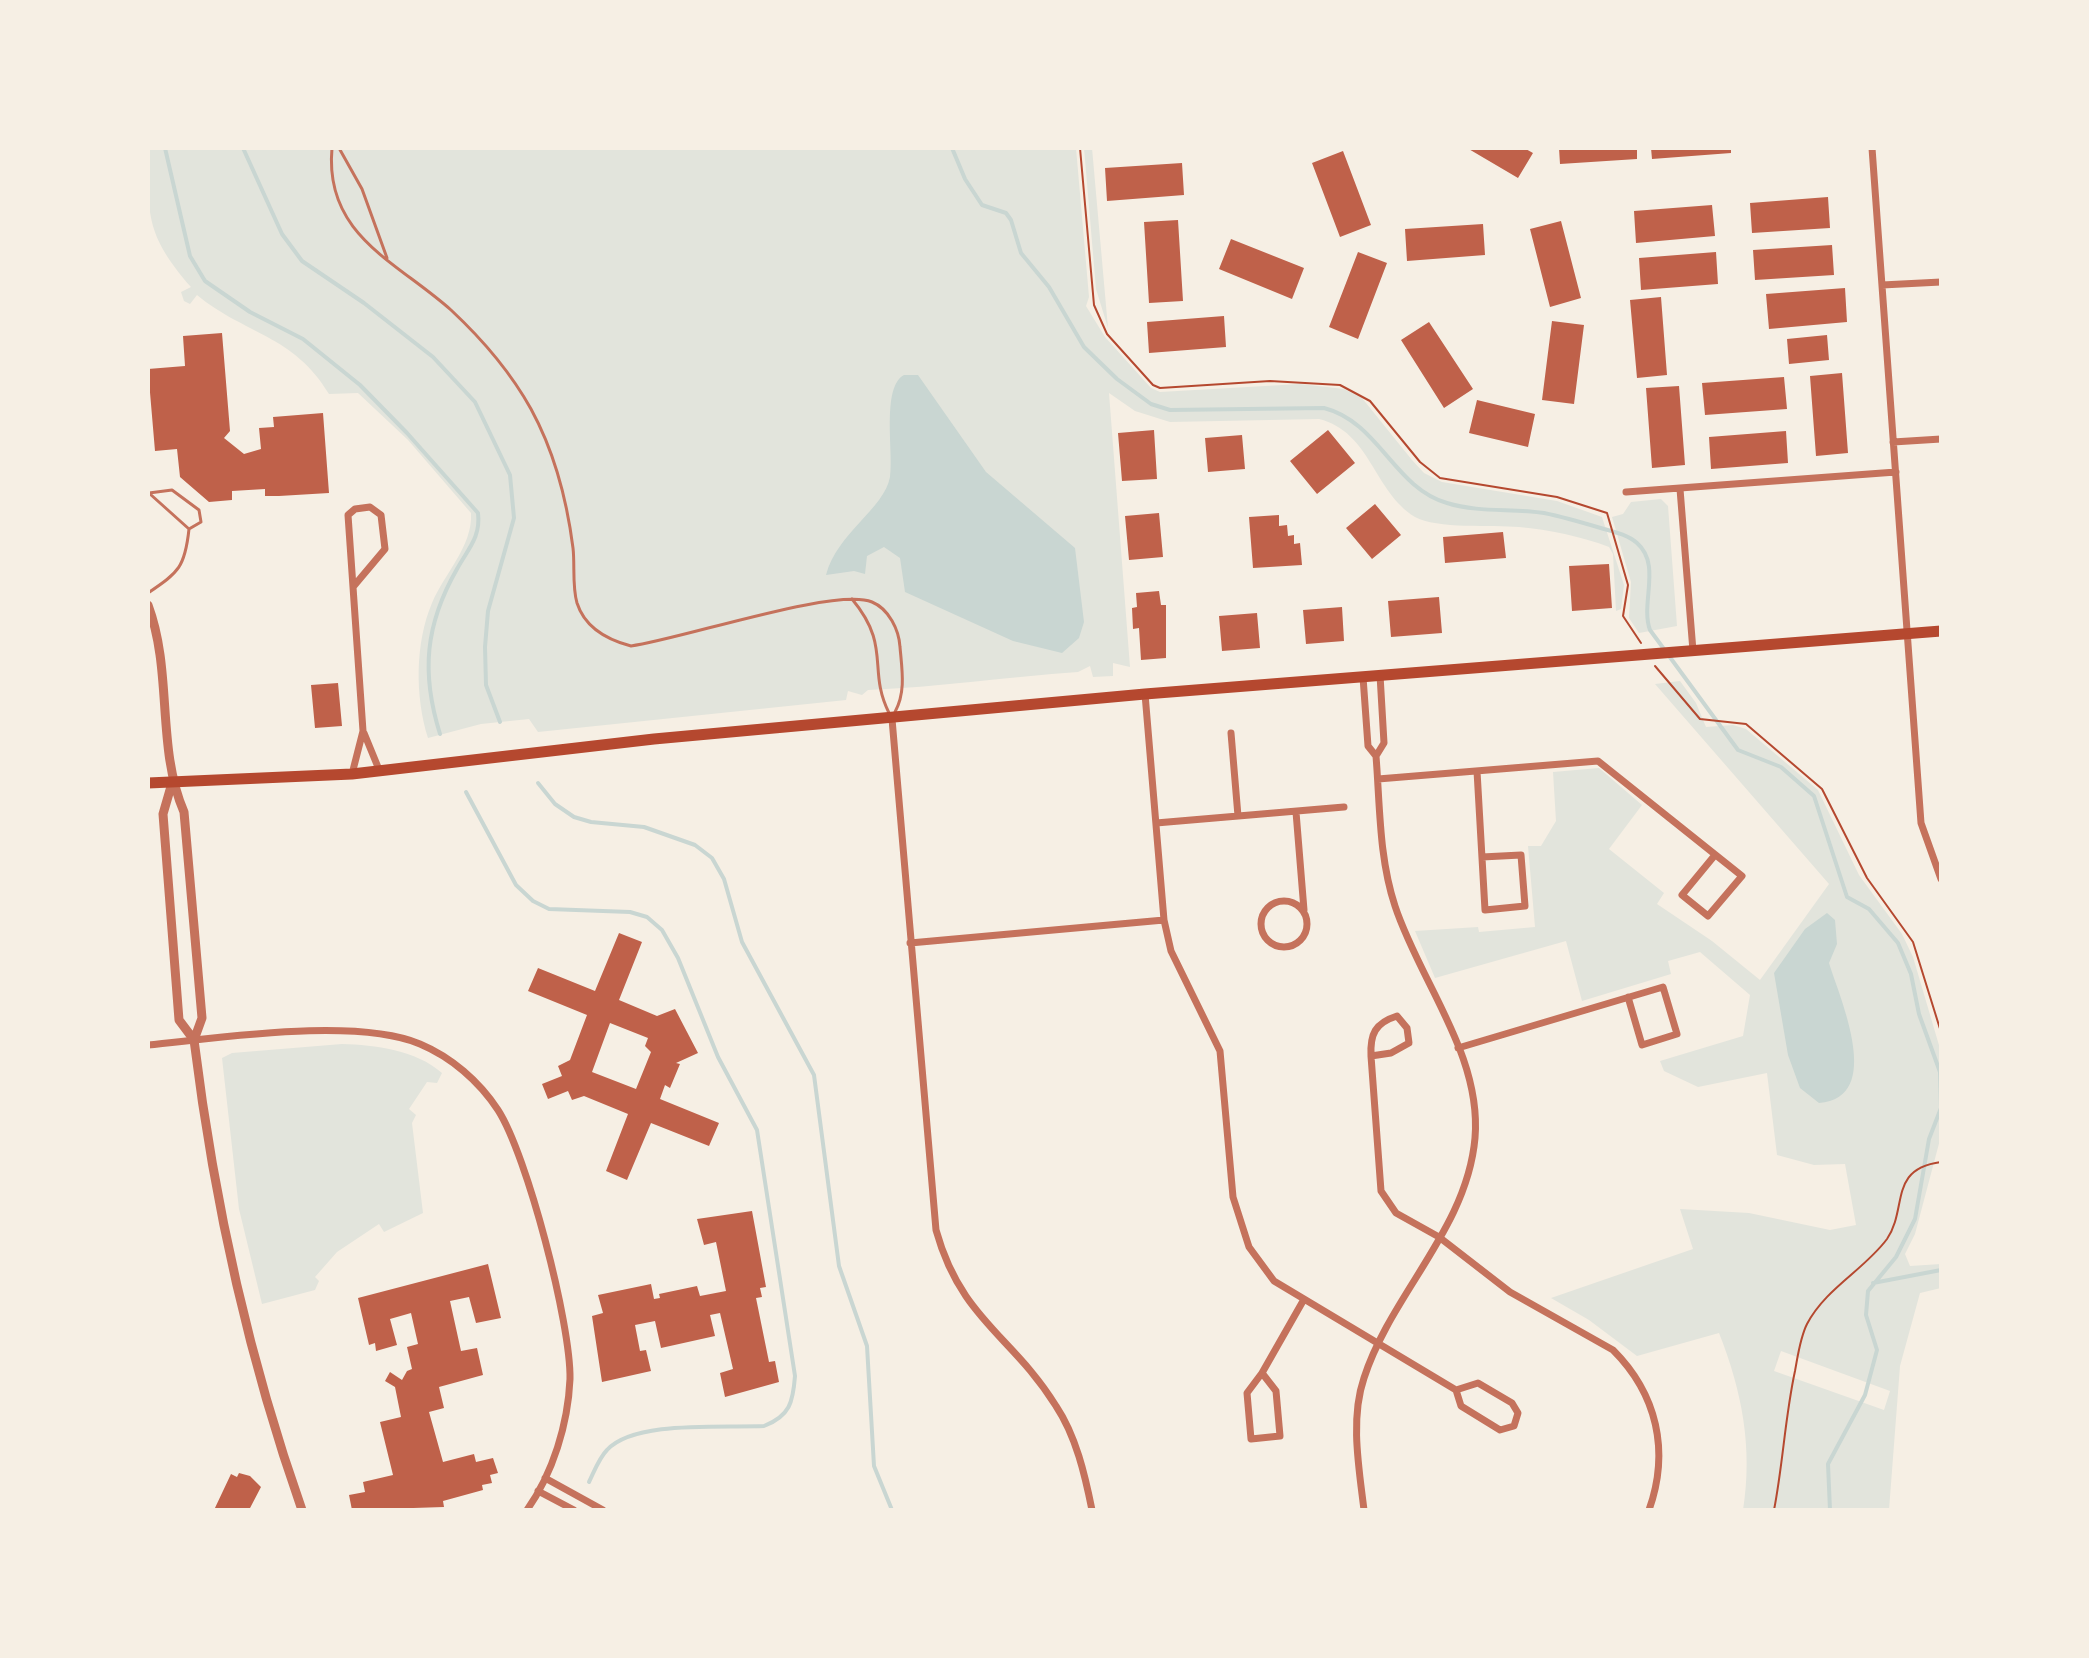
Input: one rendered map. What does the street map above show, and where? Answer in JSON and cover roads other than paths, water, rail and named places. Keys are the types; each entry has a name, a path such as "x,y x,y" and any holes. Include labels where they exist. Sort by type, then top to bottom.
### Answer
{"main road":[{"path":"148,783 380,772 654,739 1145,694 1941,631"}],"street":[{"path":"1872,148 1921,823 1941,879"},
{"path":"1882,285 1941,282"},
{"path":"1893,442 1941,439"},
{"path":"1626,492 1896,472"},
{"path":"1680,489 1693,651"},
{"path":"352,774 363,731 353,587 348,515 355,509 370,507 381,515 385,549 353,587"},
{"path":"148,605 158,633 163,667 172,783 184,812 202,1018 194,1040"},
{"path":"1376,756 1384,743 1380,675"},
{"path":"1363,677 1368,746 1376,756 1385,862 1395,907 1458,1048 1472,1089 1475,1137 1466,1184 1363,1379 1358,1403 1364,1510"},
{"path":"1145,694 1164,920 1171,951 1220,1051 1233,1197 1242,1232 1274,1281 1456,1390 1461,1406 1500,1430 1514,1426 1518,1413 1512,1403 1478,1383 1456,1390"},
{"path":"892,719 936,1230 956,1285 977,1315 1056,1405 1077,1450 1092,1510"},
{"path":"363,731 380,772"},
{"path":"1231,733 1238,816"},
{"path":"1378,779 1598,761 1742,876 1708,916 1682,895 1715,855"},
{"path":"1477,771 1485,910 1525,906 1521,855 1482,857"},
{"path":"172,783 163,814 179,1020 194,1040 232,1274 277,1438 302,1510"},
{"path":"1156,823 1344,807"},
{"path":"1296,812 1306,928 1301,941 1288,948 1270,944 1264,933 1263,917 1271,904 1293,901 1304,911"},
{"path":"910,943 1164,920"},
{"path":"1458,1048 1628,997 1663,987 1677,1034 1642,1045 1628,997"},
{"path":"1371,1056 1391,1053 1409,1043 1411,1037 1403,1019 1397,1016 1390,1019 1372,1033 1371,1056 1381,1191 1396,1213 1439,1237 1510,1292 1613,1350 1630,1369 1647,1396 1658,1431 1658,1478 1649,1510"},
{"path":"148,1045 348,1030 400,1037 446,1058 479,1086 496,1107 516,1147 569,1352 568,1396 563,1429 545,1478 527,1510"},
{"path":"1262,1373 1276,1391 1280,1436 1251,1439 1247,1393 1262,1373 1303,1301"},
{"path":"545,1478 603,1510"},
{"path":"538,1491 574,1510"}],"lane":[{"path":"332,148 333,176 341,210 361,239 453,312 499,361 531,409 552,457 566,507 577,603 590,625 609,640 631,646 828,600 871,601 883,609 896,628 903,698 892,719"},
{"path":"339,148 362,189 376,236 389,261"},
{"path":"149,493 172,490 199,510 201,522 189,529"},
{"path":"149,493 189,529"},
{"path":"148,593 178,573 186,554 189,529"},
{"path":"852,599 875,634 882,700 892,719"}],"waterway":[{"path":"165,148 190,256 205,281 250,312 303,339 360,385 478,513 476,536 446,590 429,650 430,690 440,734"},
{"path":"243,148 282,234 302,261 364,303 433,357 475,402 510,475 514,518 488,611 485,647 486,685 500,722"},
{"path":"952,148 965,179 982,205 1006,213 1011,220 1021,253 1049,287 1084,347 1117,379 1151,404 1170,410 1324,408 1343,415 1359,427 1413,484 1447,503 1471,508 1544,513 1617,533 1637,543 1648,562 1650,630 1738,750 1781,767 1814,796 1847,897 1869,909 1898,943 1911,974 1919,1014 1940,1072 1941,1108 1929,1139 1915,1219 1896,1257 1868,1291 1866,1315 1877,1350 1865,1395 1828,1464 1830,1510"},
{"path":"538,783 555,804 574,817 591,822 644,827 695,845 712,858 724,879 742,942 814,1075 839,1266 867,1346 874,1466 892,1510"},
{"path":"466,792 516,885 533,901 549,909 630,912 647,917 662,930 678,958 718,1057 757,1130 795,1376 788,1407 780,1418 764,1426 658,1430 620,1440 607,1450 589,1482"},
{"path":"1873,1283 1941,1270"}]}
